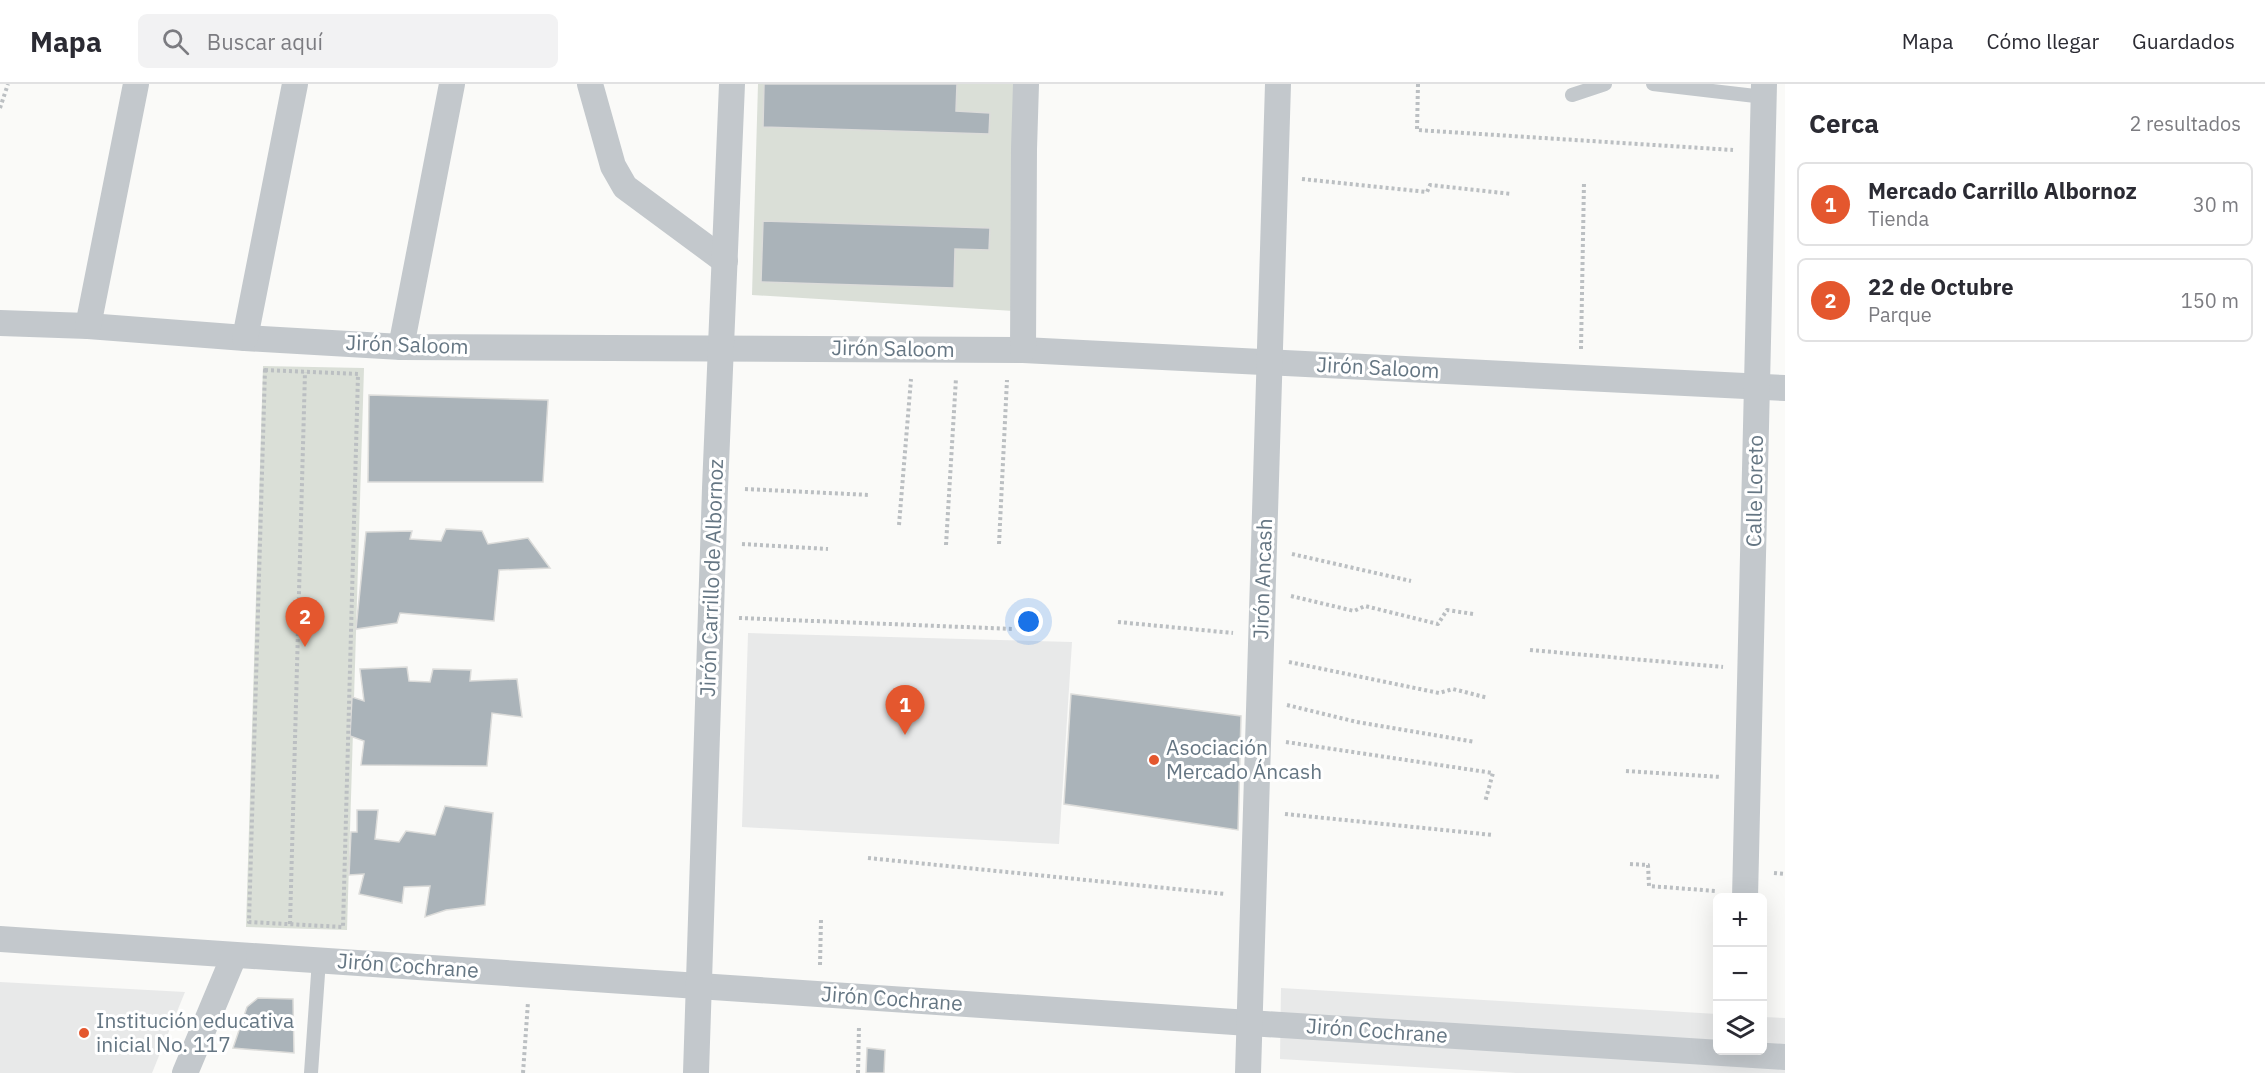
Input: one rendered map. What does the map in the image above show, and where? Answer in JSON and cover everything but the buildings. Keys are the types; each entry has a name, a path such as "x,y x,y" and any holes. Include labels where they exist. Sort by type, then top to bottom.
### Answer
{"street":[{"path":"88,326 136,84"},
{"path":"245,338 295,84"},
{"path":"401,347 452,84"},
{"path":"590,84 613,166 625,187 724,261"},
{"name":"Jirón Carrillo de Albornoz","path":"696,1073 715,488 732,84"},
{"path":"1016,350 1026,84"},
{"name":"Jirón Ancash","path":"1248,1073 1278,84"},
{"name":"Calle Loreto","path":"1745,893 1764,90"},
{"name":"Jirón Saloom","path":"0,323 88,326 401,347 1016,350 1785,388"},
{"name":"Jirón Cochrane","path":"0,939 1249,1023 1741,1059 1785,1057"},
{"path":"185,1073 234,956"}],"lane":[{"path":"1572,95 1605,84"},
{"path":"1653,84 1764,90"},
{"path":"311,1073 318,960"}],"path":[{"path":"0,108 8,84"},
{"path":"1418,84 1418,130 1763,152"},
{"path":"1275,176 1427,192 1430,185 1512,194"},
{"path":"1580,378 1584,182"},
{"path":"899,525 914,350"},
{"path":"946,545 957,350"},
{"path":"999,544 1016,350"},
{"path":"265,369 249,922 343,927 358,375"},
{"path":"290,924 305,372"},
{"path":"715,488 870,495"},
{"path":"714,543 828,549"},
{"path":"1264,547 1411,582"},
{"path":"1263,589 1354,611 1365,606 1438,624 1447,610 1473,614"},
{"path":"711,617 1014,629"},
{"path":"1118,622 1261,646 1439,693 1453,689 1488,698"},
{"path":"1530,650 1751,669"},
{"path":"1259,698 1357,722 1475,742"},
{"path":"1258,738 1493,773 1485,802"},
{"path":"1626,771 1748,779"},
{"path":"1256,811 1493,835"},
{"path":"868,858 1253,897"},
{"path":"1630,864 1648,865 1649,886 1724,893"},
{"path":"819,994 821,921"},
{"path":"523,1073 530,975"},
{"path":"858,1073 862,997"}],"shaded area":[{"path":"758,84 1032,84 1030,312 752,295"},
{"path":"263,366 364,368 347,930 246,927"},
{"path":"748,633 1072,642 1059,844 742,827"},
{"name":"Institución educativa inicial No. 117","path":"0,982 185,992 152,1073 0,1073"},
{"path":"1281,988 1713,1014 1713,1055 1767,1055 1767,1017 1785,1018 1785,1073 1516,1073 1280,1059"}],"place":[{"name":"22 de Octubre","path":"305,647"},
{"name":"Mercado Carrillo Albornoz","path":"905,735"},
{"name":"Asociación Mercado Áncash","path":"1154,760"},
{"name":"Institución educativa inicial No. 117","path":"84,1033"}]}
